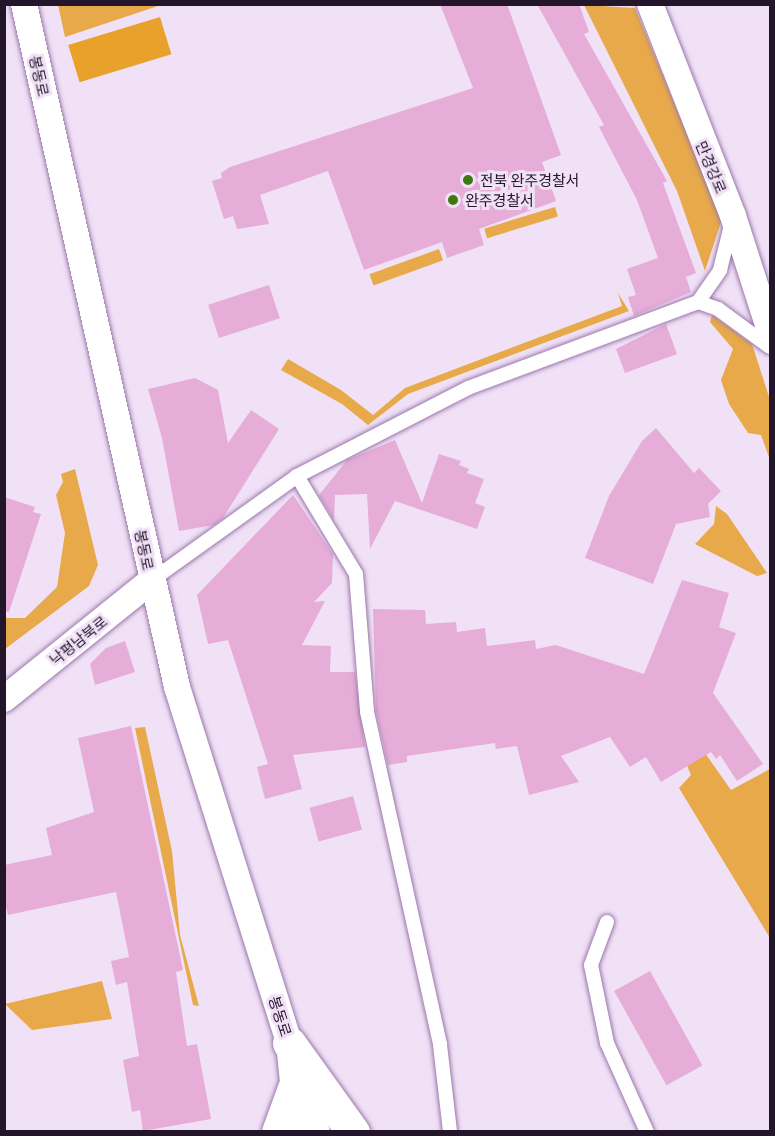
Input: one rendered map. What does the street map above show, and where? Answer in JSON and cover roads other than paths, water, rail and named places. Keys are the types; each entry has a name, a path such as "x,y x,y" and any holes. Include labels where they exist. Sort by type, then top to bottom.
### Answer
{"street":[{"name":"봉동로","path":"24,4 177,687 290,1043 298,1131"},
{"name":"만경강로","path":"650,4 733,216 771,331"},
{"name":"낙평남북로","path":"4,699 152,580"},
{"path":"290,1043 353,1131"},
{"name":"봉동로","path":"294,1088 317,1131"},
{"path":"278,1131 294,1088"}],"lane":[{"path":"152,580 297,476 433,402 698,302 720,270 733,216"},
{"path":"698,302 718,309 771,347"},
{"path":"297,476 356,574 367,712 440,1045 450,1131"},
{"path":"607,922 591,965 607,1044 647,1131"}],"place":[{"name":"전북 완주경찰서","path":"468,180"},
{"name":"완주경찰서","path":"453,200"}]}
